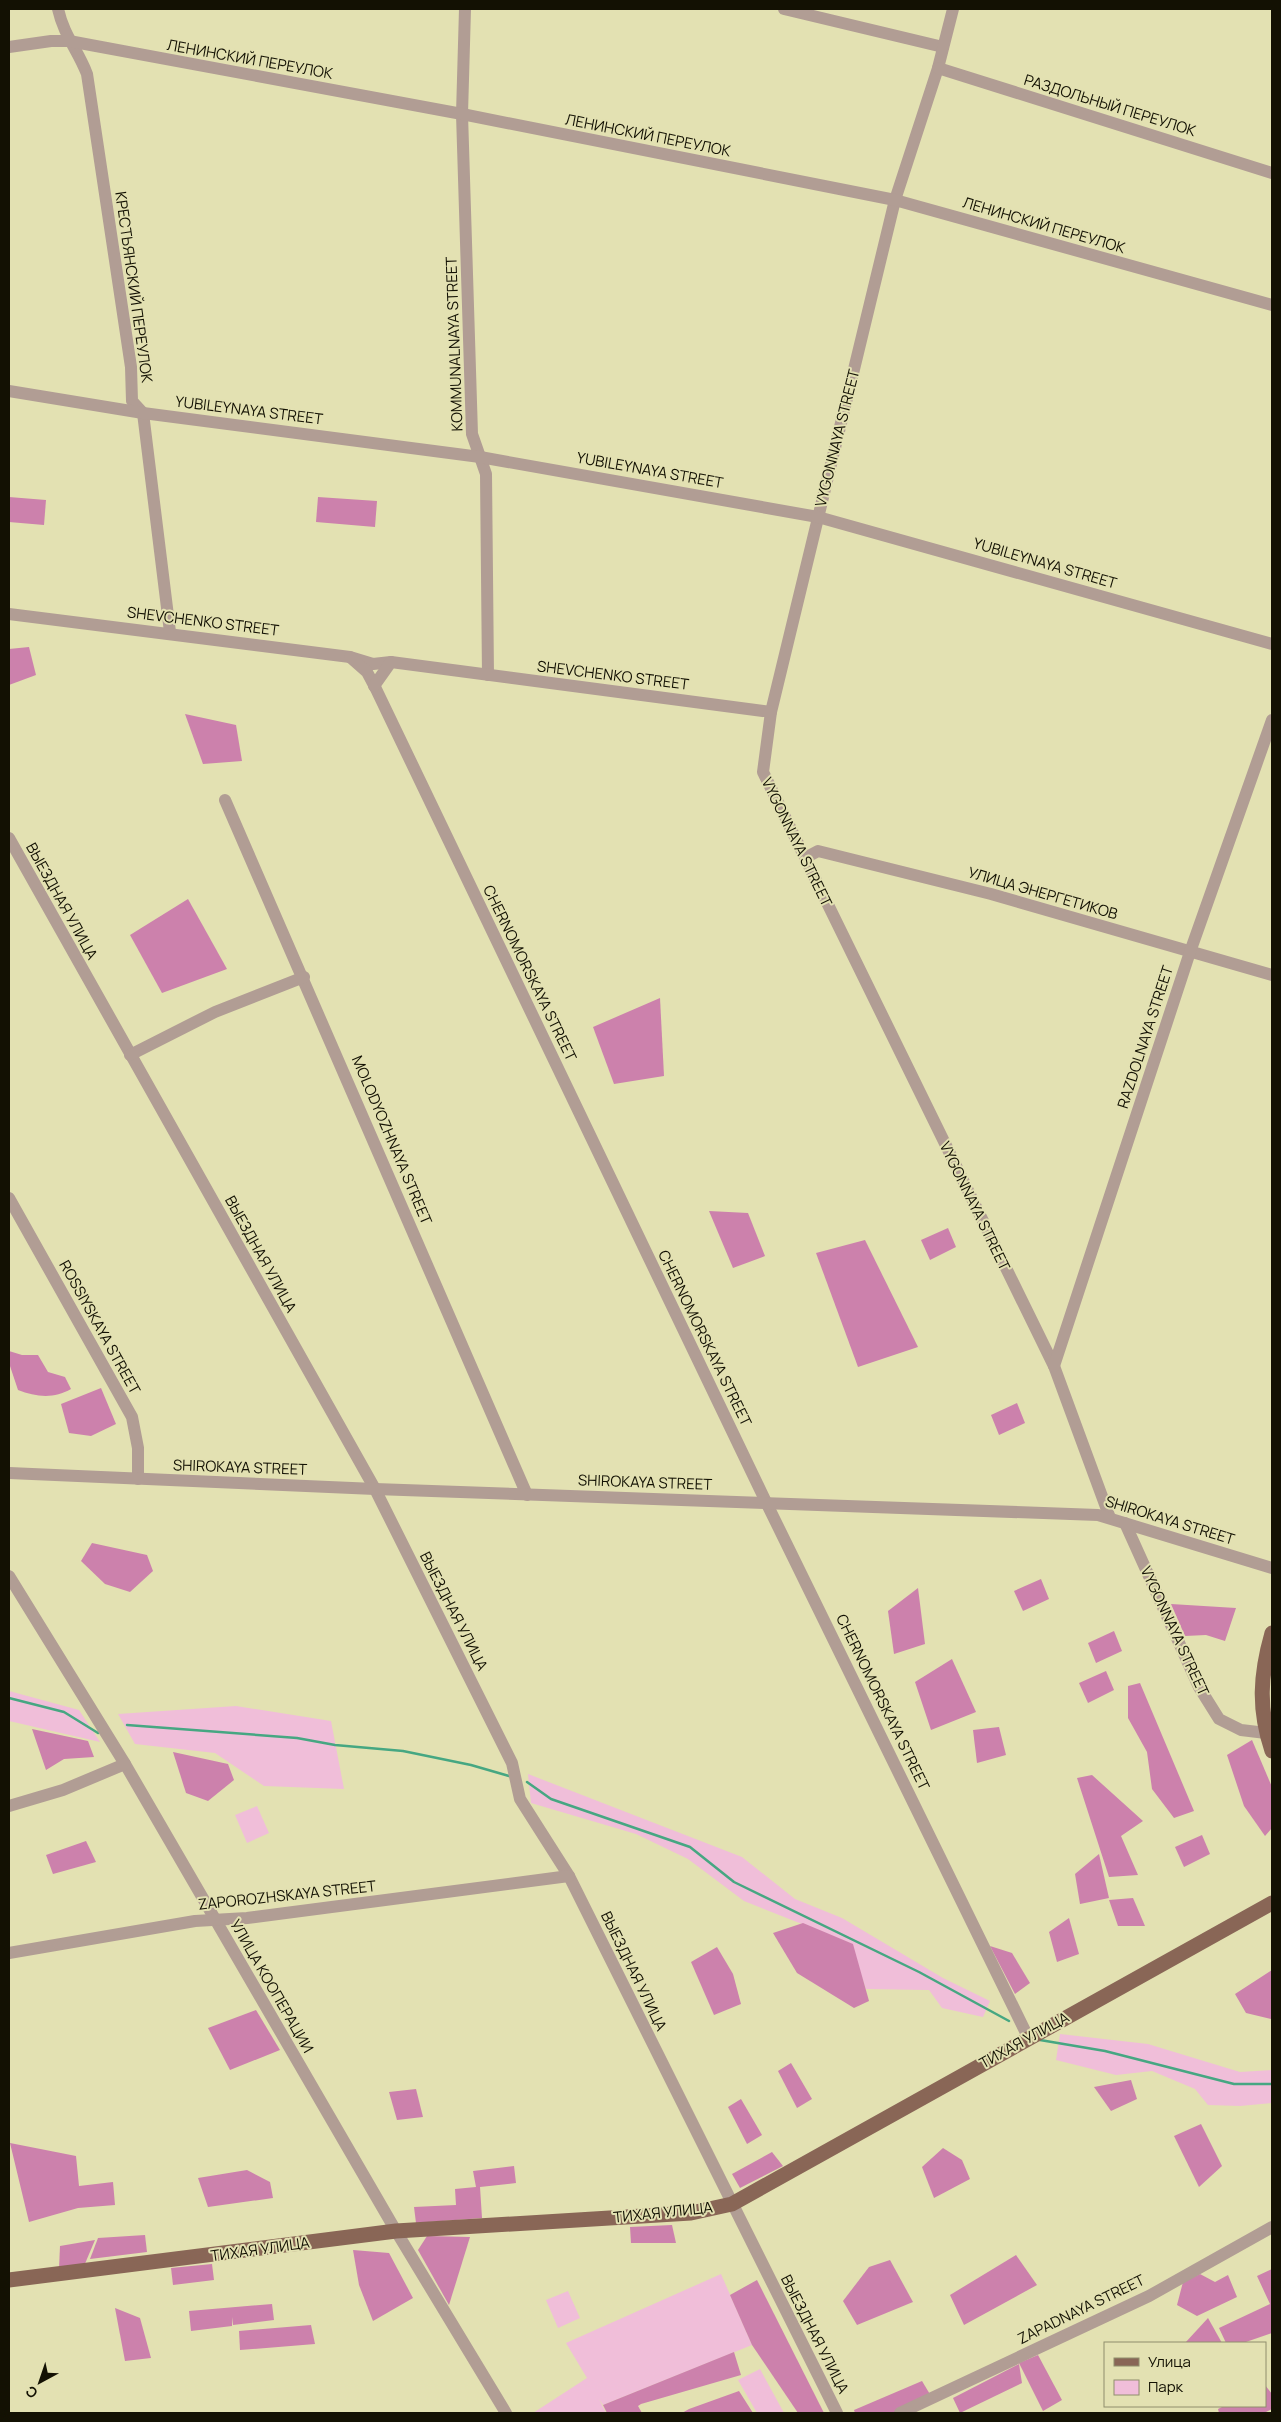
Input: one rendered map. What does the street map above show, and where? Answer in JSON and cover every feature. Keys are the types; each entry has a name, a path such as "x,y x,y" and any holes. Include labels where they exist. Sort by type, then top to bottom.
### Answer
{"main road":[{"path":"1272,1633 1264,1660 1260,1688 1266,1733 1272,1751"},
{"name":"ТИХАЯ УЛИЦА","path":"9,2280 396,2231 691,2213 732,2204 1028,2037 1272,1903"}],"street":[{"name":"КРЕСТЬЯНСКИЙ ПЕРЕУЛОК","path":"58,9 62,27 80,56 87,74 131,366 132,401 143,413 170,632"},
{"name":"KOMMUNALNAYA STREET","path":"465,9 462,114 472,434 486,474 488,675"},
{"path":"784,9 943,47"},
{"name":"VYGONNAYA STREET","path":"953,9 938,68 895,200 771,712 763,772 1054,1366 1110,1518"},
{"name":"ЛЕНИНСКИЙ ПЕРЕУЛОК","path":"9,47 69,41 462,114 895,200 1272,305"},
{"name":"РАЗДОЛЬНЫЙ ПЕРЕУЛОК","path":"938,68 1272,173"},
{"name":"YUBILEYNAYA STREET","path":"9,391 143,413 480,456 818,517 1272,644"},
{"name":"SHEVCHENKO STREET","path":"9,614 170,632 350,657 373,664 391,662 771,712"},
{"name":"CHERNOMORSKAYA STREET","path":"350,657 367,672 374,686 766,1502 1028,2037"},
{"path":"374,686 391,662"},
{"name":"RAZDOLNAYA STREET","path":"1054,1366 1190,952 1272,720"},
{"name":"MOLODYOZHNAYA STREET","path":"226,800 528,1495"},
{"name":"ВЫЕЗДНАЯ УЛИЦА","path":"9,838 375,1489 512,1763 520,1799 569,1876 837,2413"},
{"name":"УЛИЦА ЭНЕРГЕТИКОВ","path":"805,858 818,851 991,894 1272,976"},
{"path":"130,1056 215,1012 304,977"},
{"name":"ROSSIYSKAYA STREET","path":"9,1198 132,1418 138,1448 138,1479"},
{"name":"SHIROKAYA STREET","path":"9,1473 528,1495 1098,1515 1272,1568"},
{"name":"VYGONNAYA STREET","path":"1125,1523 1198,1687 1219,1719 1241,1730 1266,1733"},
{"name":"УЛИЦА КООПЕРАЦИИ","path":"10,1582 125,1764 396,2231 506,2413"},
{"path":"9,1806 64,1790 125,1764"},
{"name":"ZAPOROZHSKAYA STREET","path":"9,1954 194,1921 216,1921 569,1876"},
{"name":"ZAPADNAYA STREET","path":"900,2413 1149,2296 1272,2227"}],"green space":[{"path":"9,1691 79,1710 100,1742 9,1721"},
{"path":"236,1706 331,1721 344,1789 264,1786 215,1753 135,1744 118,1714"},
{"path":"528,1774 742,1857 795,1899 842,1918 943,1978 990,2001 983,2017 942,2008 929,1990 866,1989 850,1943 744,1901 688,1859 636,1834 531,1803"},
{"path":"257,1806 269,1833 247,1843 235,1815"},
{"path":"1060,2034 1148,2044 1240,2072 1272,2070 1272,2103 1240,2106 1208,2105 1195,2089 1152,2071 1116,2075 1056,2060"},
{"path":"721,2274 752,2345 603,2405 599,2399 606,2413 533,2413 587,2378 566,2343"},
{"path":"568,2291 580,2318 558,2328 546,2300"},
{"path":"760,2369 784,2413 757,2413 738,2380"}],"shaded area":[{"path":"9,497 46,500 44,525 9,522"},
{"path":"318,497 377,501 375,527 316,522"},
{"path":"29,647 36,675 9,685 9,649"},
{"path":"185,714 236,725 242,761 203,764"},
{"path":"188,899 227,969 162,993 130,935"},
{"path":"660,998 664,1076 614,1084 593,1027"},
{"path":"709,1211 748,1213 765,1256 733,1268"},
{"path":"948,1228 956,1247 930,1260 921,1240"},
{"path":"865,1240 918,1347 858,1367 816,1253"},
{"path":"9,1351 22,1355 38,1355 48,1372 65,1377 71,1389 52,1396 31,1394 18,1390 9,1363"},
{"path":"101,1388 116,1424 91,1436 69,1433 61,1404"},
{"path":"1017,1403 1025,1423 999,1435 991,1415"},
{"path":"92,1543 147,1555 153,1571 130,1592 105,1584 81,1561"},
{"path":"1041,1579 1049,1599 1023,1611 1014,1591"},
{"path":"918,1588 925,1644 894,1654 888,1611"},
{"path":"1171,1604 1236,1608 1225,1641 1206,1635 1185,1636"},
{"path":"1114,1631 1122,1651 1096,1663 1088,1643"},
{"path":"952,1659 976,1712 931,1730 915,1682"},
{"path":"1106,1671 1114,1690 1088,1703 1079,1683"},
{"path":"1140,1683 1194,1811 1174,1818 1152,1789 1147,1752 1128,1718 1128,1686"},
{"path":"999,1727 1006,1755 977,1763 973,1730"},
{"path":"32,1729 88,1741 94,1757 64,1759 46,1770"},
{"path":"1252,1740 1272,1787 1272,1828 1265,1836 1244,1806 1227,1755"},
{"path":"173,1752 228,1764 234,1780 208,1801 186,1793"},
{"path":"1092,1775 1143,1821 1121,1836 1138,1875 1109,1877 1077,1778"},
{"path":"1202,1835 1210,1854 1184,1867 1175,1847"},
{"path":"86,1841 96,1862 53,1874 46,1855"},
{"path":"1099,1854 1109,1898 1080,1904 1075,1874"},
{"path":"1133,1898 1145,1926 1118,1926 1109,1900"},
{"path":"1069,1918 1079,1954 1057,1962 1049,1932"},
{"path":"803,1923 853,1944 869,2001 854,2008 797,1973 773,1933"},
{"path":"990,1946 1012,1953 1030,1983 1015,1994"},
{"path":"717,1947 733,1974 741,2004 714,2015 691,1962"},
{"path":"1272,1970 1272,2022 1271,2019 1246,2013 1235,1994"},
{"path":"256,2010 280,2050 230,2070 208,2028"},
{"path":"791,2063 812,2099 797,2108 778,2071"},
{"path":"1131,2080 1137,2099 1111,2111 1094,2087"},
{"path":"416,2089 423,2117 397,2120 389,2092"},
{"path":"741,2099 762,2135 747,2144 728,2107"},
{"path":"1201,2124 1222,2166 1199,2187 1174,2136"},
{"path":"10,2143 76,2156 79,2186 113,2182 115,2205 78,2208 29,2222"},
{"path":"943,2148 962,2160 970,2179 934,2198 922,2167"},
{"path":"772,2152 783,2166 740,2188 732,2174"},
{"path":"514,2166 516,2183 480,2187 482,2218 416,2223 414,2207 456,2205 455,2189 476,2187 473,2171"},
{"path":"247,2170 270,2182 273,2198 208,2207 198,2178"},
{"path":"672,2225 676,2243 631,2243 630,2227"},
{"path":"145,2235 147,2252 90,2259 98,2238"},
{"path":"427,2236 470,2237 449,2305 418,2250"},
{"path":"95,2240 84,2266 59,2269 60,2246"},
{"path":"353,2250 389,2253 413,2298 373,2321 359,2285"},
{"path":"1016,2255 1037,2285 964,2325 950,2295"},
{"path":"890,2260 913,2302 857,2325 843,2301 869,2267"},
{"path":"212,2264 214,2280 173,2285 171,2268"},
{"path":"1272,2269 1272,2333 1246,2342 1226,2342 1219,2328 1270,2304 1257,2276"},
{"path":"1200,2274 1215,2282 1228,2275 1237,2297 1197,2316 1177,2305 1183,2282"},
{"path":"757,2280 824,2413 798,2413 752,2345 730,2295"},
{"path":"272,2304 274,2320 233,2325 232,2317 232,2326 191,2331 189,2311"},
{"path":"115,2308 140,2318 151,2358 125,2361"},
{"path":"1208,2318 1221,2342 1186,2342"},
{"path":"311,2325 315,2344 240,2350 239,2331"},
{"path":"734,2352 741,2375 641,2404 638,2406 642,2413 607,2413 603,2405"},
{"path":"1038,2355 1062,2400 1043,2411 1019,2363"},
{"path":"1019,2364 1022,2383 960,2413 953,2398"},
{"path":"922,2381 931,2396 895,2413 855,2413 854,2410"},
{"path":"1266,2386 1272,2394 1272,2409 1264,2413 1219,2413 1218,2409 1222,2407 1266,2407"},
{"path":"739,2391 753,2413 682,2413 689,2409"}],"waterway":[{"path":"9,1698 64,1712 98,1733"},
{"path":"127,1725 297,1738 335,1745 403,1751 471,1765 509,1776"},
{"path":"527,1782 551,1799 690,1847 734,1882 919,1972 1009,2021"},
{"path":"1040,2040 1105,2051 1234,2084 1272,2084"}]}
